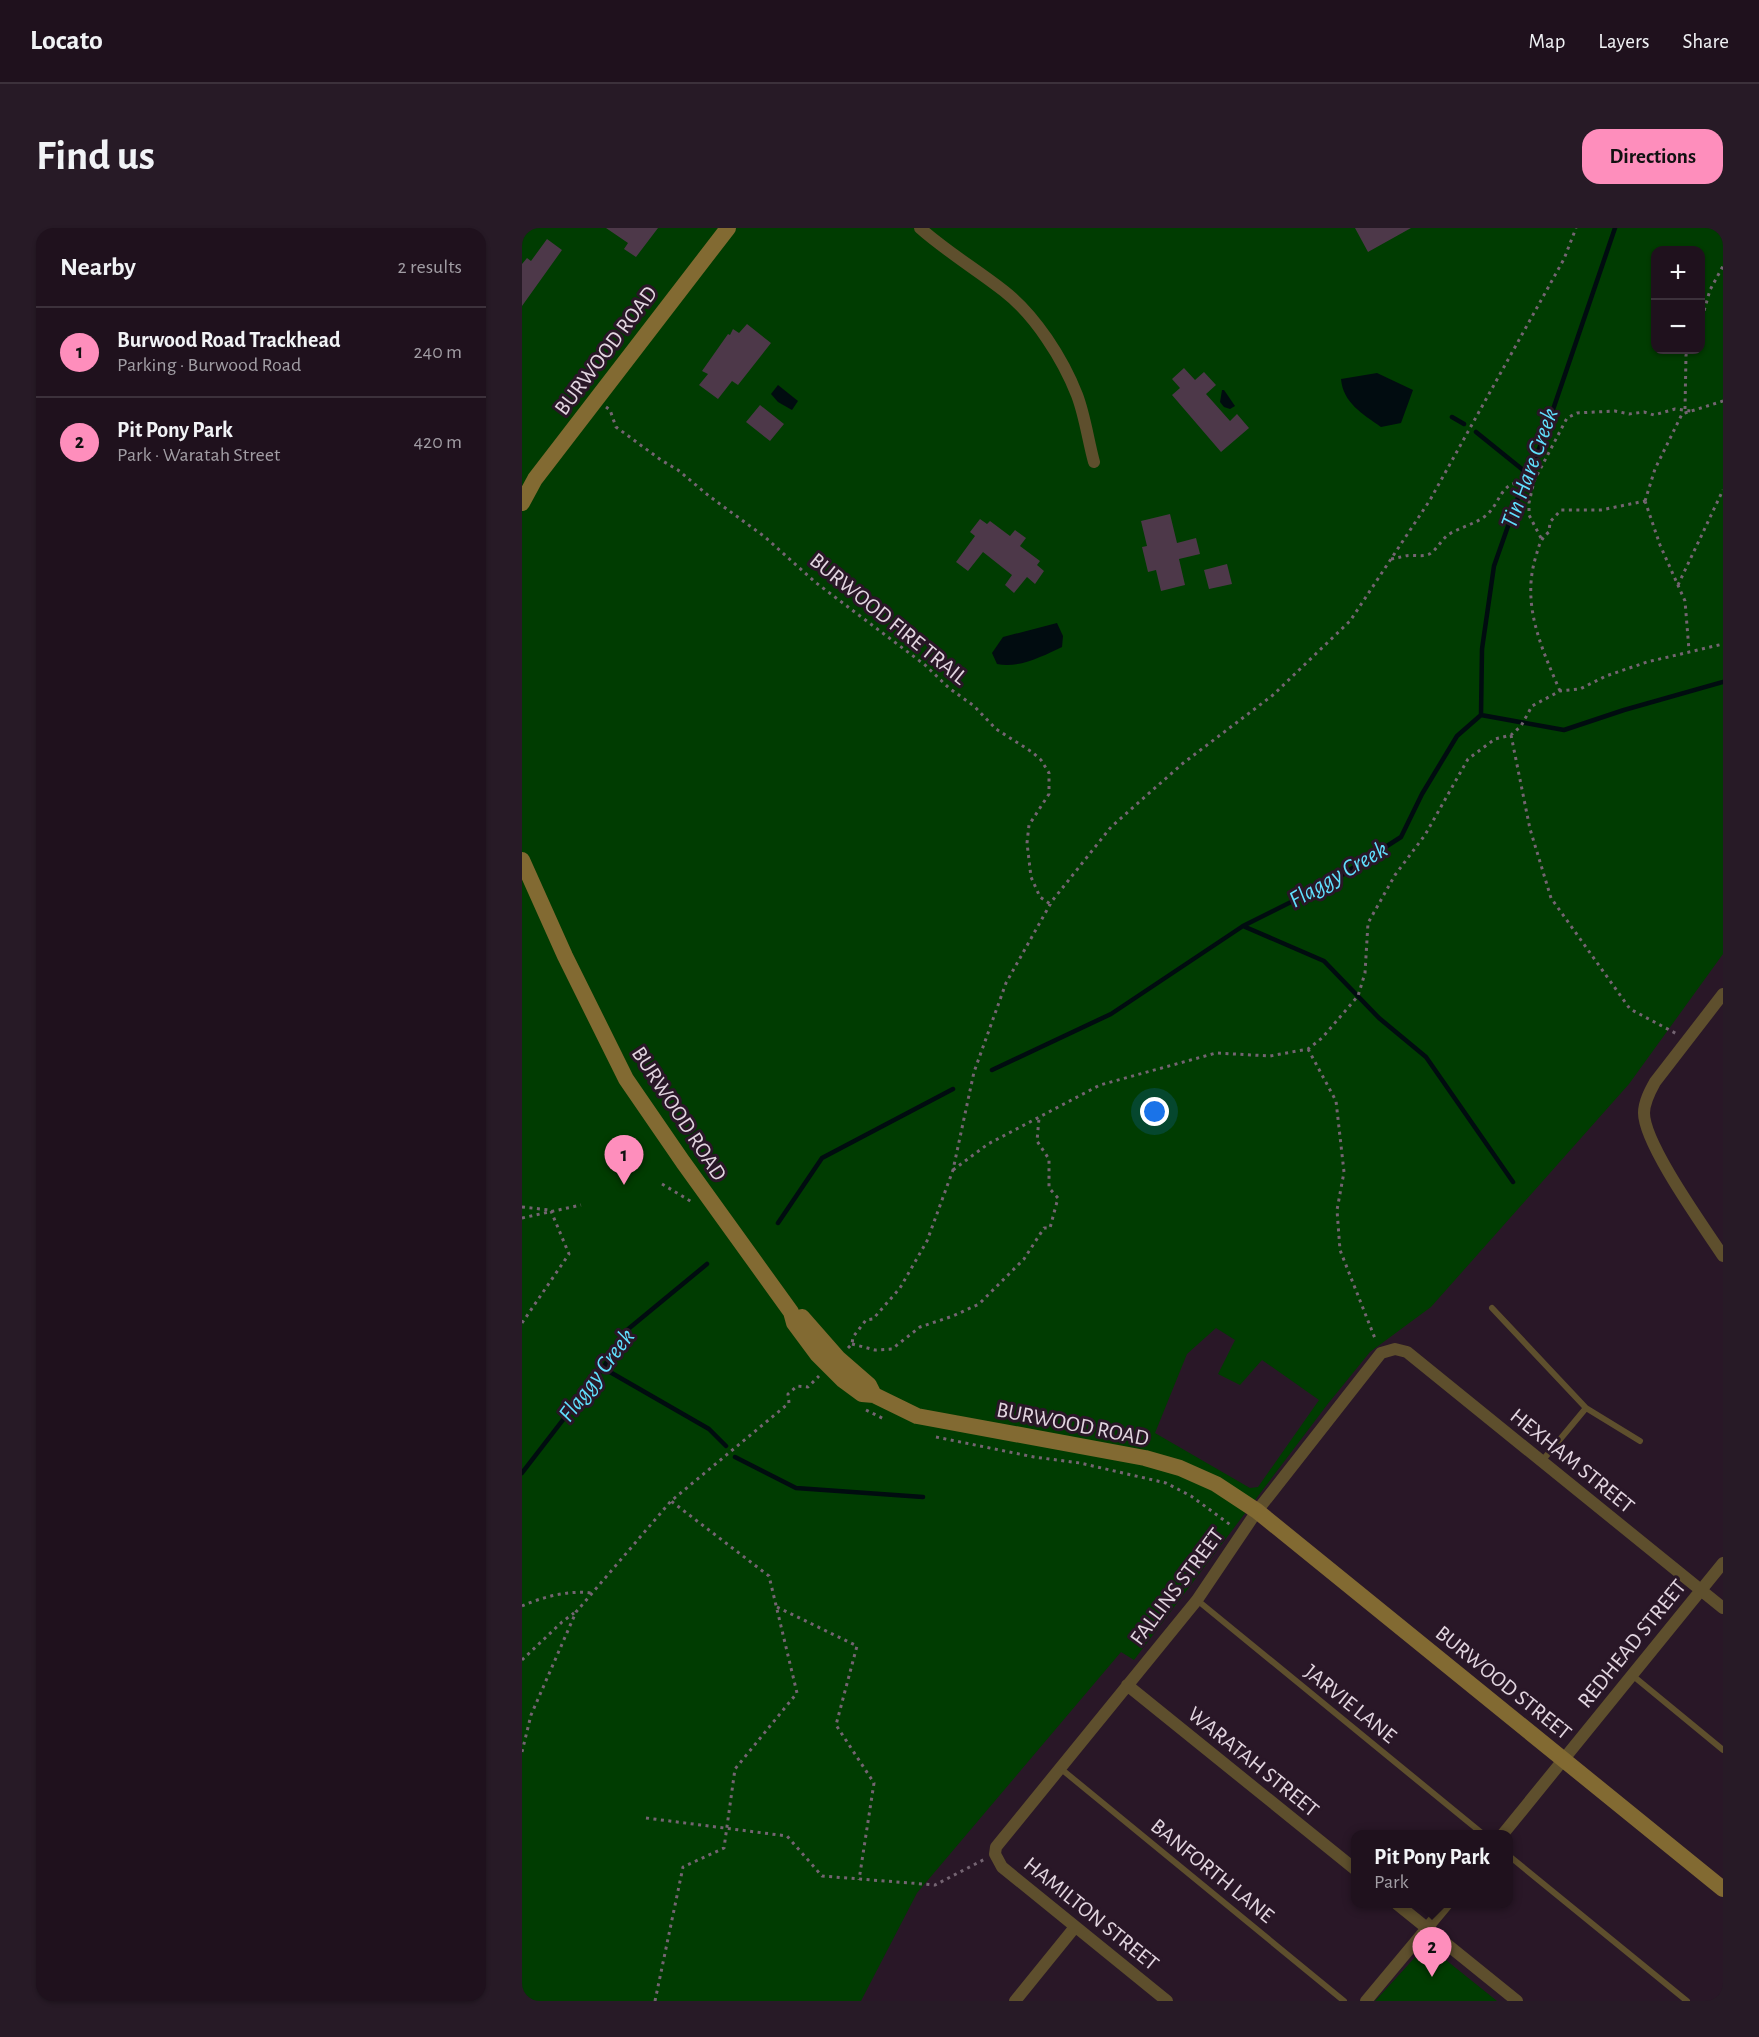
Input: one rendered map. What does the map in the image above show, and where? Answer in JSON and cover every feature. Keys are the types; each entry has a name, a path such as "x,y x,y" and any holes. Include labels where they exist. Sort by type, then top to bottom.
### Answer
{"main road":[{"name":"BURWOOD ROAD","path":"522,503 535,479 728,228"},
{"name":"BURWOOD ROAD","path":"522,860 565,956 626,1079 791,1312 794,1323 827,1371 869,1401 895,1407 917,1416 1146,1458 1180,1468 1216,1484 1257,1511"},
{"name":"BURWOOD STREET","path":"1257,1511 1723,1889"}],"street":[{"path":"920,228 946,251 1005,291 1028,314 1059,358 1077,396 1094,462"},
{"path":"1723,994 1655,1082 1647,1096 1644,1113 1649,1134 1659,1155 1723,1256"},
{"name":"HEXHAM STREET","path":"1381,1353 1395,1349 1407,1352 1723,1608"},
{"name":"FALLINS STREET","path":"995,1854 999,1841 1197,1600 1257,1511 1381,1353"},
{"name":"REDHEAD STREET","path":"1506,1830 1723,1563"},
{"name":"WARATAH STREET","path":"1127,1685 1351,1866"},
{"name":"HAMILTON STREET","path":"995,1854 1002,1867 1167,2001"},
{"path":"1402,1908 1517,2001"},
{"path":"1366,2001 1444,1908"},
{"path":"1015,2001 1075,1926"}],"lane":[{"path":"1492,1308 1586,1408 1640,1441"},
{"path":"1542,1462 1586,1408"},
{"name":"JARVIE LANE","path":"1197,1600 1478,1830"},
{"path":"1632,1675 1723,1750"},
{"name":"BANFORTH LANE","path":"1060,1768 1344,2001"},
{"path":"1513,1859 1687,2001"}],"path":[{"path":"522,1752 531,1715 576,1612 591,1593 671,1501 789,1403 788,1394 797,1386 808,1387 827,1371 852,1344 853,1337 866,1320 873,1319 900,1288 927,1241 953,1170 974,1072 1006,983 1050,904 1111,827 1182,764 1273,695 1350,621 1430,500 1564,259 1576,228"},
{"path":"1705,309 1710,290 1723,266"},
{"path":"1685,409 1687,354"},
{"name":"BURWOOD FIRE TRAIL","path":"596,399 610,410 616,427 678,470 765,537 815,582 925,665 974,706 996,729 1041,760 1049,773 1049,794 1029,825 1027,843 1031,877 1040,897 1050,904"},
{"path":"1689,650 1685,601 1660,545 1645,501 1655,469 1682,414 1723,401"},
{"path":"1541,538 1529,515 1532,490 1568,418 1577,413 1615,411 1629,414 1644,412 1654,415 1675,409 1691,411"},
{"path":"1391,559 1406,555 1428,555 1433,552 1441,540 1450,533 1487,515 1497,504 1499,496 1506,487 1523,481 1532,490"},
{"path":"1678,585 1723,490"},
{"path":"1560,691 1543,651 1529,601 1531,571 1541,538 1549,532 1550,522 1561,510 1601,510 1645,501"},
{"path":"953,1170 988,1144 1100,1085 1216,1053 1270,1056 1308,1049 1322,1038 1358,996 1365,973 1368,923 1395,875 1425,835 1468,759 1495,739 1510,735 1521,726 1532,706 1560,691 1580,689 1626,669 1689,650 1723,644"},
{"path":"1510,735 1530,829 1551,898 1630,1009 1686,1040"},
{"path":"1308,1049 1336,1101 1344,1172 1337,1210 1340,1250 1381,1353"},
{"path":"852,1344 875,1350 892,1349 920,1327 979,1304 1024,1259 1044,1228 1050,1228 1058,1198 1049,1188 1049,1159 1037,1141 1040,1118"},
{"path":"522,1218 581,1205"},
{"path":"522,1207 551,1210"},
{"path":"523,1322 569,1254 551,1210"},
{"path":"869,1401 872,1414 892,1422"},
{"path":"932,1436 1034,1457 1080,1463 1166,1483 1191,1496 1242,1533"},
{"path":"655,2001 683,1868 724,1848 735,1769 797,1693 769,1576 671,1501"},
{"path":"522,1606 542,1597 554,1597 577,1591 591,1593"},
{"path":"777,1606 857,1646 836,1725 874,1783 860,1880"},
{"path":"522,1660 561,1622 576,1612"},
{"path":"646,1818 787,1836 822,1876 860,1880 935,1886 995,1854"}],"green space":[{"path":"522,228 1723,228 1723,954 1629,1084 1431,1307 1370,1352 1327,1405 1134,1660 1121,1652 917,1893 861,2001 522,2001","holes":["1216,1328 1235,1340 1218,1374 1240,1385 1262,1360 1319,1400 1258,1487 1250,1488 1155,1433 1187,1354"]},
{"path":"1427,1948 1436,1952 1497,2001 1375,2001 1419,1953"}],"shaded area":[{"path":"1377,373 1413,390 1401,423 1381,427 1355,407 1346,395 1341,379"},
{"path":"778,385 798,401 792,410 778,402 771,394"},
{"path":"1222,390 1235,406 1230,409 1224,407 1220,402"},
{"path":"1057,623 1063,636 1062,647 1022,663 997,664 992,653 1003,637"}],"building":[{"path":"606,228 658,228 636,257 624,249 628,243"},
{"path":"1355,228 1411,228 1368,252"},
{"path":"547,239 562,250 522,306 522,264 527,258 531,261"},
{"path":"747,324 771,343 738,385 732,381 718,399 699,385 708,374 702,371 728,334 730,335 733,329 739,333"},
{"path":"1184,368 1195,380 1204,372 1216,385 1206,394 1230,421 1237,414 1249,428 1221,452 1172,395 1180,388 1172,379"},
{"path":"760,405 784,424 770,441 746,422"},
{"path":"1170,514 1177,543 1196,538 1200,554 1179,559 1185,585 1161,591 1156,570 1148,572 1142,547 1147,546 1141,521"},
{"path":"980,519 987,524 990,521 1010,536 1015,530 1026,538 1020,546 1040,561 1037,565 1044,571 1035,584 1027,577 1014,593 1005,585 1012,575 983,552 968,571 956,562 975,536 970,532"},
{"path":"1227,564 1232,584 1209,589 1204,570"}],"waterway":[{"name":"Tin Hare Creek","path":"1481,715 1482,649 1494,566 1520,492 1544,436 1615,228"},
{"path":"1452,417 1464,424"},
{"path":"1476,432 1528,474"},
{"name":"Flaggy Creek","path":"992,1070 1111,1014 1243,926 1331,882 1401,837 1422,794 1457,736 1481,715 1564,730 1624,710 1723,682"},
{"path":"1243,926 1324,961 1379,1018 1426,1057 1513,1182"},
{"name":"Flaggy Creek","path":"778,1223 822,1158 953,1089"},
{"name":"Flaggy Creek","path":"522,1473 603,1368 627,1330 707,1264"},
{"path":"603,1368 709,1429 726,1446"},
{"path":"735,1457 796,1488 923,1497"}],"place":[{"name":"Burwood Road Trackhead","path":"624,1185"},
{"name":"Pit Pony Park","path":"1432,1977"}]}
